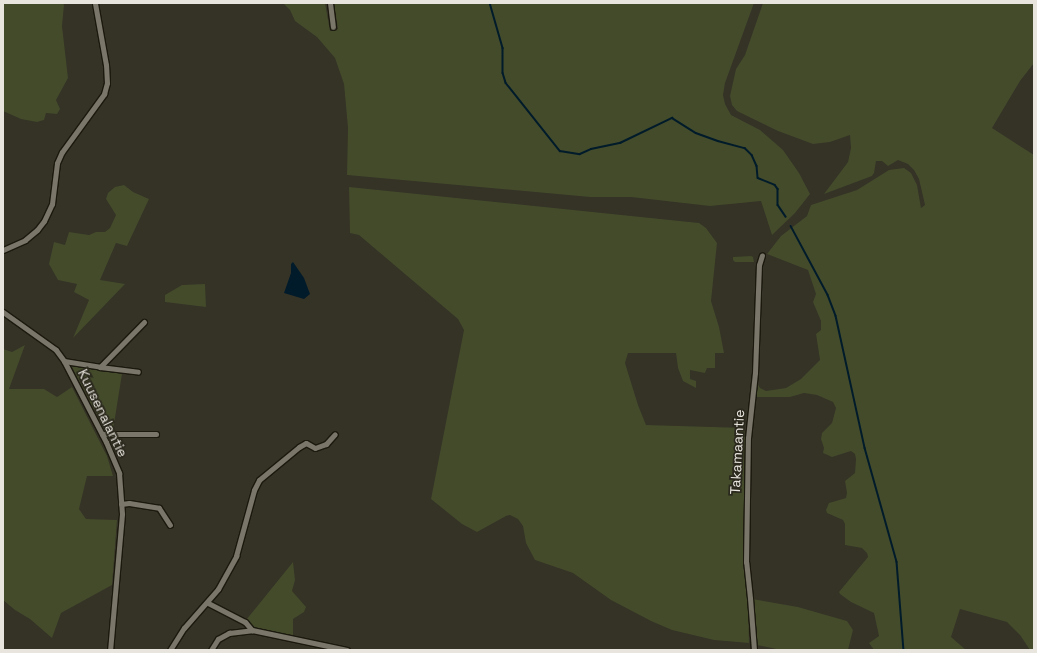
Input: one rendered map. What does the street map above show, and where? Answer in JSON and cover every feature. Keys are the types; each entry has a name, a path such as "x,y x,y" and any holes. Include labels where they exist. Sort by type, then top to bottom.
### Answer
{"street":[{"path":"3,250 25,240 37,230 44,220 52,204 57,163 62,152 104,94 107,82 106,65 95,3"},
{"path":"330,3 333,27"},
{"name":"Takamaantie","path":"754,650 746,562 748,438 755,372 759,265 762,255"},
{"name":"Kuusenalantie","path":"3,312 56,350 64,361 102,434 119,473 122,514 110,650"},
{"path":"100,367 144,322"},
{"path":"64,361 138,372"},
{"path":"102,434 156,434"},
{"path":"170,650 184,628 218,590 236,556 254,490 259,480 306,443 315,448 326,444 335,434"},
{"path":"121,504 129,503 159,508 170,525"},
{"path":"208,602 245,622 252,630"},
{"path":"211,650 218,639 229,633 252,630 347,650"}],"green space":[{"path":"3,3 63,3 64,5 62,26 68,78 56,100 60,109 57,114 46,113 44,120 37,122 21,119 3,111"},
{"path":"283,3 325,3 330,31 338,29 334,3 754,3 725,83 723,95 725,104 731,115 760,130 783,150 799,173 810,194 795,213 772,235 761,201 710,206 631,197 590,197 347,175 348,128 344,84 335,58 317,37 295,21 290,10"},
{"path":"763,3 1034,3 1034,63 1020,81 992,128 1034,155 1034,650 1030,650 1020,635 1007,622 960,609 951,637 966,650 874,650 869,643 879,636 874,613 851,602 839,592 868,557 867,553 862,548 845,545 845,524 843,520 827,513 826,510 829,503 846,498 847,493 845,481 855,473 856,459 855,454 851,451 832,457 823,453 824,448 821,439 822,433 832,423 836,408 833,402 817,395 804,393 790,397 755,397 755,383 766,391 786,388 801,379 820,360 816,334 821,330 821,321 813,302 816,294 808,270 767,254 781,236 807,216 811,205 857,190 889,170 904,168 911,173 917,185 921,208 925,205 919,179 914,170 908,164 898,160 888,166 882,161 876,161 872,176 824,194 848,162 851,148 850,135 830,142 813,144 778,131 737,111 732,105 730,96 736,69 745,55"},
{"path":"124,185 133,192 149,199 127,246 116,243 100,280 125,284 73,338 89,300 74,292 77,284 58,280 49,264 54,242 65,245 69,232 89,235 96,232 105,232 110,228 116,215 106,199 108,193 115,187"},
{"path":"349,187 699,223 706,228 717,243 711,301 719,327 724,353 715,353 715,368 707,368 705,373 690,370 690,379 696,381 696,388 683,381 678,368 676,353 628,353 625,363 646,425 745,428 749,643 714,640 672,630 651,621 611,600 573,573 535,560 526,543 523,526 518,519 510,515 506,516 477,532 462,524 431,499 464,330 458,319 359,235 350,233"},
{"path":"733,257 753,257 754,262 735,262 733,260"},
{"path":"205,284 206,307 165,302 165,295 182,285"},
{"path":"25,345 9,389 44,389 57,397 72,387 107,456 113,476 87,476 79,509 86,519 117,520 112,585 61,613 52,638 30,619 15,610 3,600 3,349 12,352"},
{"path":"71,365 122,374 113,430 104,431"},
{"path":"293,562 295,580 292,591 306,607 304,612 293,619 293,635 254,629 246,620"},
{"path":"752,599 798,607 847,621 853,630 848,650 781,650 757,645"}],"water":[{"path":"293,262 304,278 310,294 304,299 284,293 291,273 291,264"}],"waterway":[{"path":"490,3 503,48 503,73 506,83 560,151 580,154 591,149 620,143 672,118 696,133 718,141 745,148 752,155 757,166 758,178 775,185 778,189 778,205 786,217"},
{"path":"791,226 828,295 836,316 865,448 897,562 904,650"}]}
